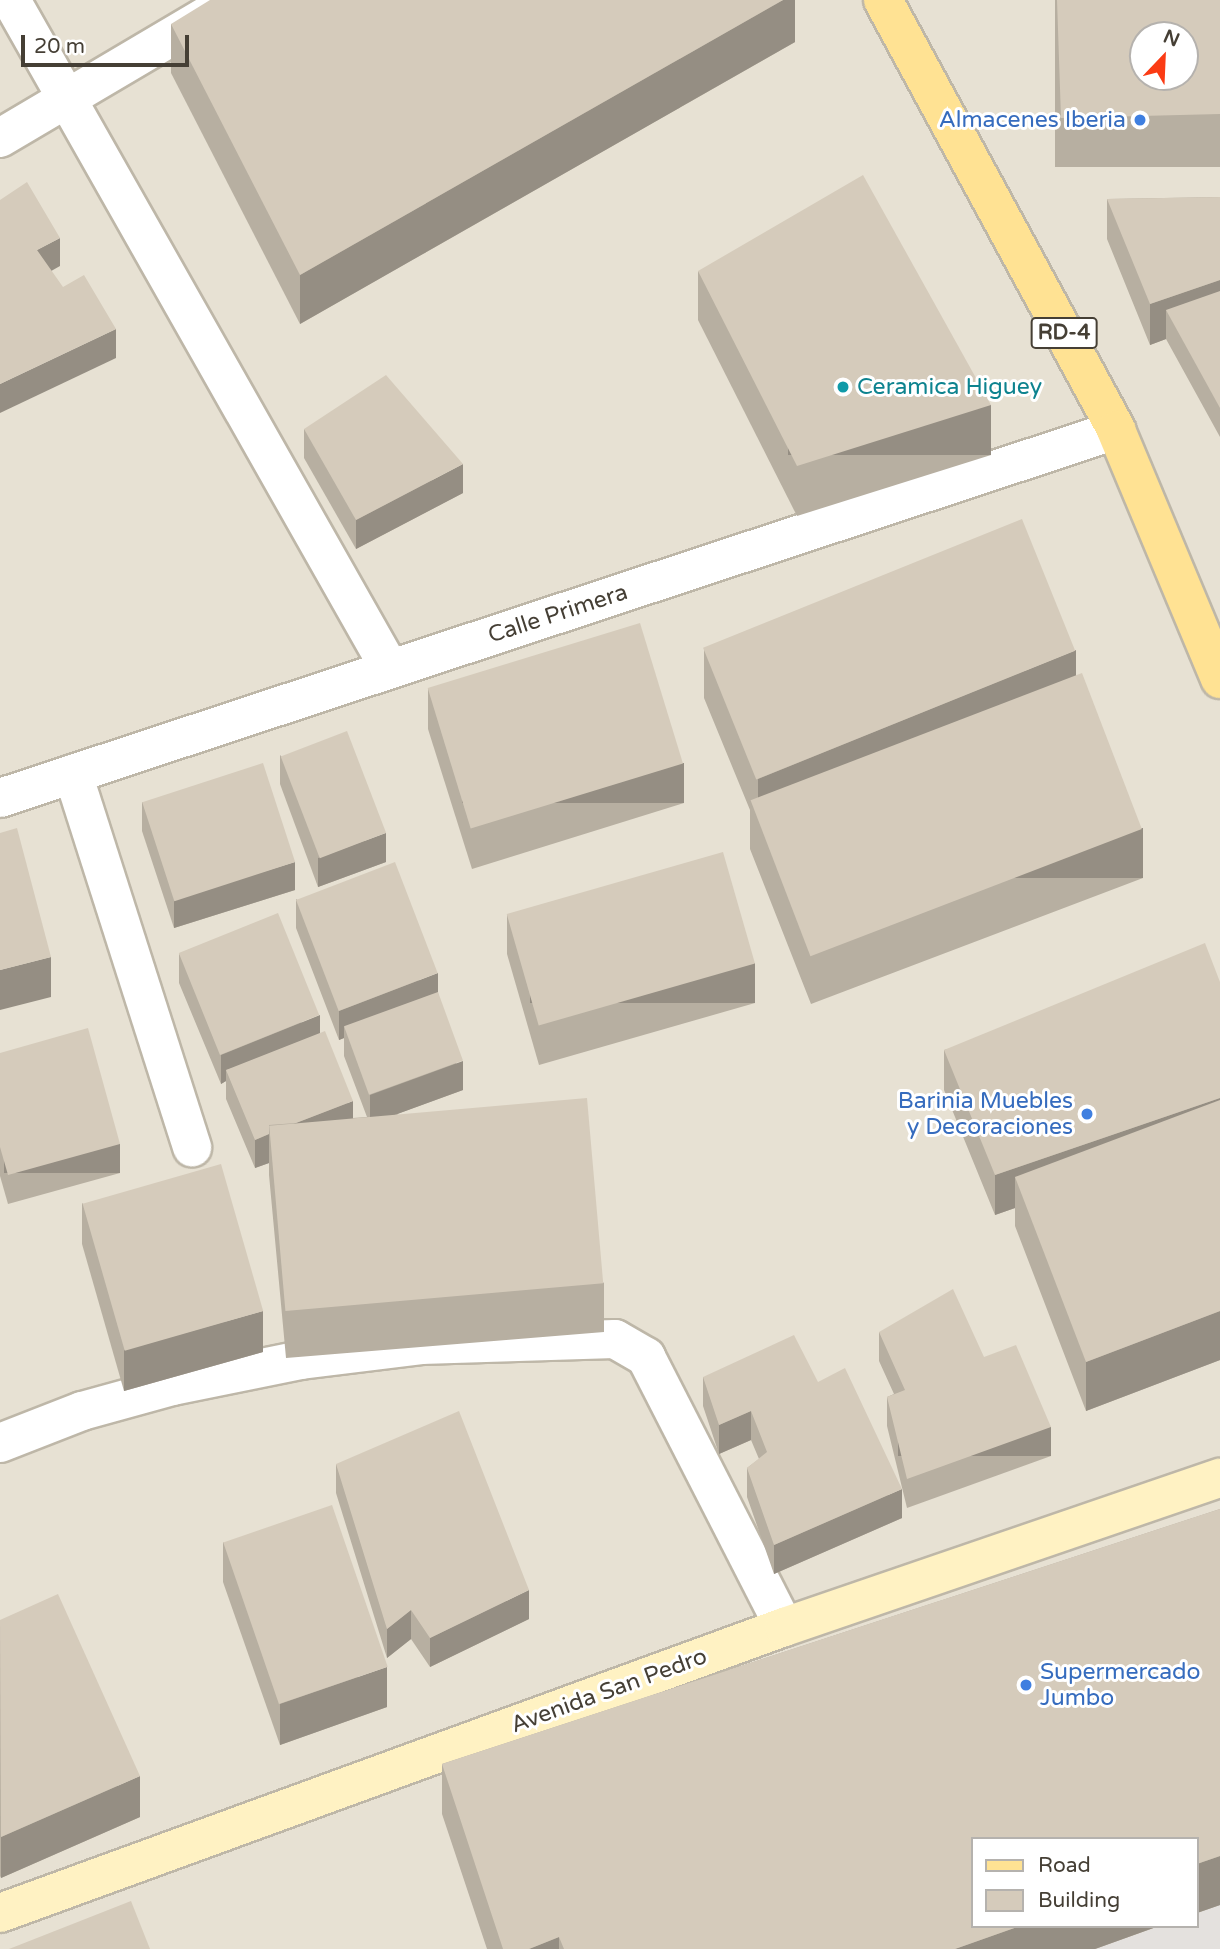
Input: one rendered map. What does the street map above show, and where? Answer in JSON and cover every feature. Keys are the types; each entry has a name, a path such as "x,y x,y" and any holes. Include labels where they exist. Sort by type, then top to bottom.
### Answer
{"main road":[{"name":"RD-4","path":"883,0 1116,430 1220,679"}],"street":[{"path":"11,0 390,669"},
{"path":"0,138 67,101 233,0"},
{"name":"Calle Primera","path":"0,798 1116,430"},
{"path":"73,774 192,1147"},
{"path":"0,1443 82,1411 160,1390 301,1360 421,1345 615,1339 646,1357 784,1627"},
{"name":"Avenida San Pedro","path":"0,1913 784,1627 1220,1478"}],"shaded area":[{"path":"0,0 1220,0 1220,1949 0,1949"},
{"path":"1220,1905 1220,1949 1095,1949 1153,1928 1199,1928 1199,1912"}],"building":[{"path":"210,0 783,0 300,275 171,24"},
{"path":"1057,0 1220,0 1220,114 1061,118"},
{"name":"Ceramica Higuey","path":"863,175 991,405 797,466 698,271"},
{"path":"27,182 60,238 37,250 63,287 84,275 116,329 0,384 0,200"},
{"path":"1220,197 1220,280 1150,304 1107,199"},
{"path":"1220,291 1220,408 1166,310"},
{"path":"386,375 463,464 356,520 304,429"},
{"path":"1022,519 1075,651 756,780 703,648"},
{"path":"640,623 683,764 471,828 428,688"},
{"path":"1082,673 1142,829 810,956 751,800"},
{"path":"347,731 386,833 320,858 281,756"},
{"path":"263,763 295,862 174,901 142,802"},
{"path":"17,828 51,957 0,970 0,833"},
{"path":"723,852 755,964 539,1026 507,914"},
{"path":"395,862 438,973 339,1011 296,900"},
{"path":"278,913 319,1015 220,1055 179,953"},
{"name":"Barinia Muebles y Decoraciones","path":"1205,943 1220,982 1220,1098 995,1175 944,1050"},
{"path":"438,992 463,1061 369,1095 344,1026"},
{"path":"88,1028 120,1144 8,1175 0,1147 0,1053"},
{"path":"325,1031 353,1101 296,1123 269,1125 269,1134 255,1140 226,1070"},
{"path":"587,1098 603,1283 285,1311 269,1126"},
{"path":"1220,1100 1220,1311 1086,1362 1015,1177"},
{"path":"221,1164 263,1311 125,1351 83,1204"},
{"path":"953,1289 984,1357 1016,1345 1051,1427 907,1479 887,1397 905,1390 879,1332"},
{"path":"794,1335 818,1382 845,1368 902,1489 774,1545 747,1468 767,1452 751,1411 719,1425 703,1377"},
{"path":"459,1411 529,1590 430,1638 411,1610 387,1629 336,1464"},
{"path":"332,1505 388,1667 279,1704 223,1542"},
{"name":"Supermercado Jumbo","path":"1220,1509 1220,1856 1199,1863 1199,1837 972,1837 972,1928 1014,1928 955,1949 564,1949 559,1937 529,1949 503,1949 442,1764"},
{"path":"58,1594 140,1776 1,1837 0,1620"},
{"path":"131,1901 150,1949 9,1949"}],"place":[{"name":"Almacenes Iberia","path":"1140,120"},
{"name":"Ceramica Higuey","path":"843,387"},
{"name":"Barinia Muebles y Decoraciones","path":"1087,1114"},
{"name":"Supermercado Jumbo","path":"1026,1685"}]}
